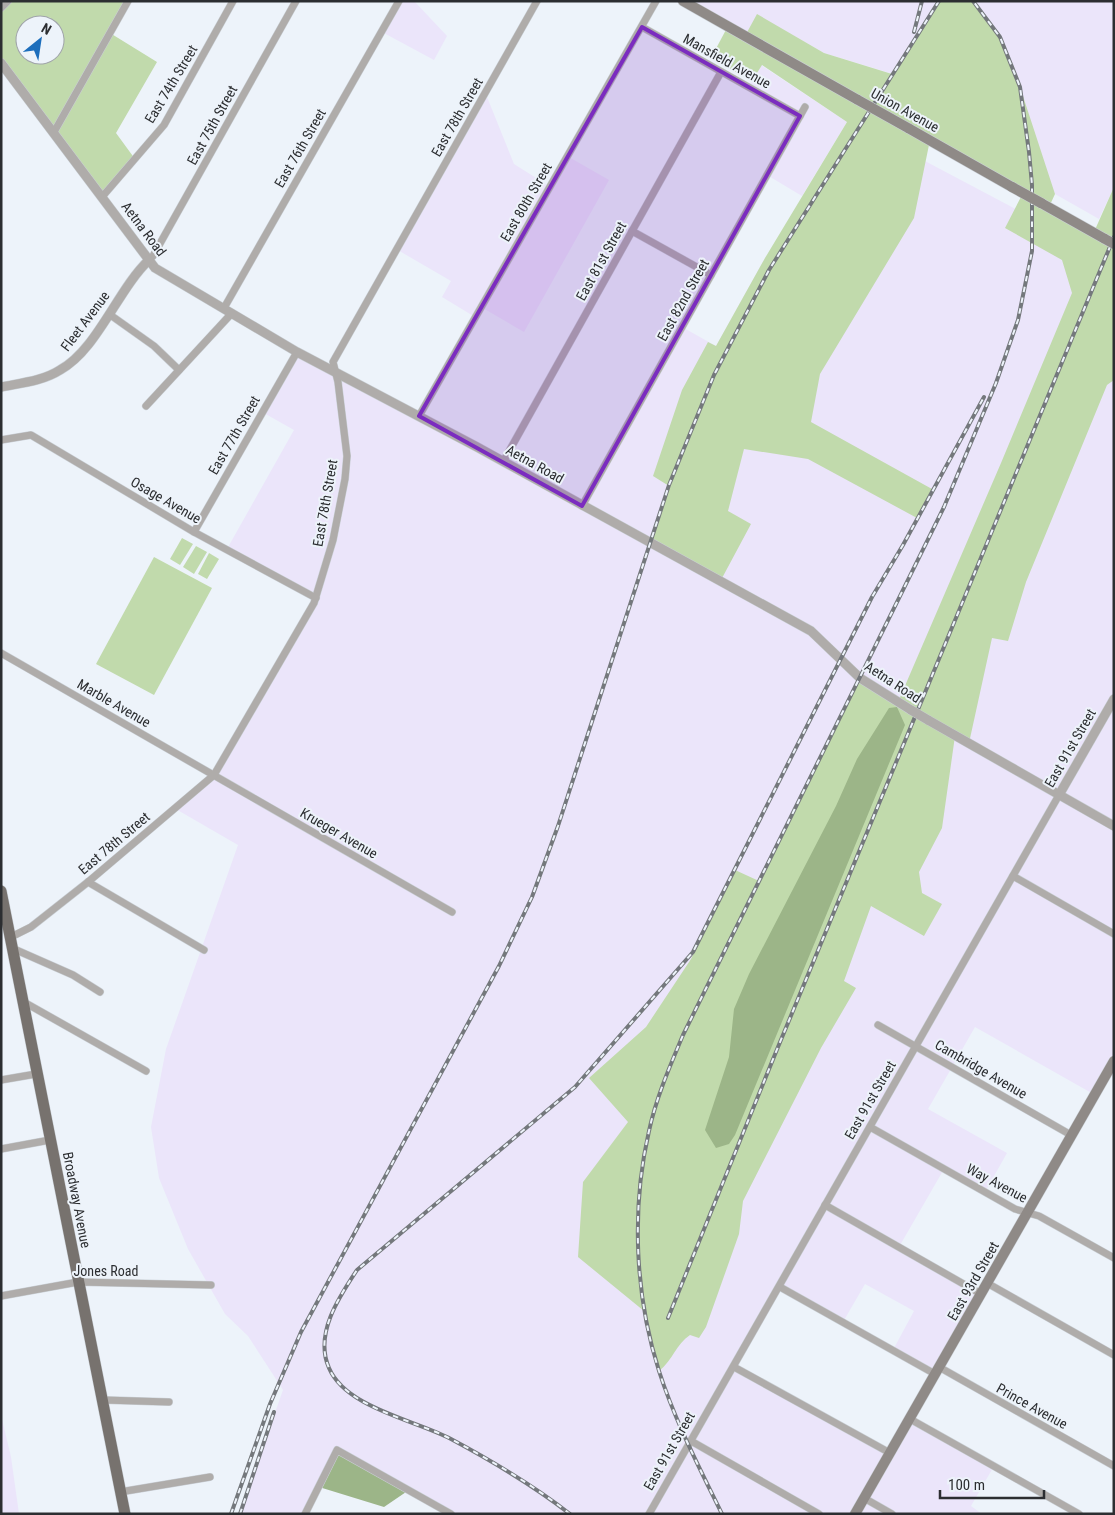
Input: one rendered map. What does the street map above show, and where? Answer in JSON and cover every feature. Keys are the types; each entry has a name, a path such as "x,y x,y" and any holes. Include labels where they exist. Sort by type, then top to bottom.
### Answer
{"main road":[{"name":"Union Avenue","path":"683,1 1109,241"},
{"name":"Broadway Avenue","path":"1,891 14,949 36,1074 78,1282 104,1400 125,1514"},
{"name":"East 93rd Street","path":"855,1514 1071,1136 1112,1068"}],"street":[{"path":"1,8 8,1"},
{"path":"54,132 128,1"},
{"name":"East 74th Street","path":"102,197 164,125 233,1"},
{"name":"East 75th Street","path":"149,260 154,256 296,1"},
{"name":"East 76th Street","path":"224,308 399,1"},
{"name":"East 78th Street","path":"10,937 31,927 88,882 214,775 316,598 332,540 345,480 347,456 338,382 333,362 537,1"},
{"name":"East 80th Street","path":"418,416 656,1"},
{"name":"Mansfield Avenue","path":"642,27 800,116"},
{"name":"Aetna Road","path":"1,63 155,268 297,352 503,462 811,631 860,678 928,720 1114,826"},
{"name":"East 81st Street","path":"503,462 721,72"},
{"name":"East 82nd Street","path":"582,506 805,106"},
{"path":"632,231 711,275"},
{"name":"Fleet Avenue","path":"1,387 49,376 66,367 83,349 149,260"},
{"path":"146,406 232,313"},
{"path":"108,314 154,346 179,370"},
{"name":"East 77th Street","path":"194,532 297,352"},
{"name":"Osage Avenue","path":"1,440 31,435 194,532 316,598"},
{"name":"Marble Avenue","path":"1,653 214,775"},
{"name":"East 91st Street","path":"649,1514 1114,699"},
{"name":"Krueger Avenue","path":"214,775 452,912"},
{"path":"1013,876 1114,934"},
{"path":"88,882 204,950"},
{"path":"14,949 73,975 100,992"},
{"path":"22,1001 146,1071"},
{"name":"Cambridge Avenue","path":"878,1025 1071,1136"},
{"path":"1,1080 36,1074"},
{"name":"Way Avenue","path":"870,1127 1015,1208 1039,1216 1114,1258"},
{"path":"1,1149 50,1140"},
{"path":"825,1205 981,1294"},
{"name":"Jones Road","path":"1,1296 78,1282 211,1285"},
{"path":"987,1283 1114,1355"},
{"name":"Prince Avenue","path":"780,1287 1114,1466"},
{"path":"734,1367 890,1453"},
{"path":"104,1400 169,1402"},
{"path":"910,1419 1079,1514"},
{"path":"691,1441 819,1514"},
{"path":"305,1514 337,1450 451,1514"},
{"path":"120,1492 210,1477"},
{"path":"864,1498 892,1514"}],"highlighted area":[{"path":"642,27 800,116 582,506 419,416"}],"shaded area":[{"path":"399,1 414,1 447,36 434,60 382,32"},
{"path":"683,1 939,1 893,74 824,53 757,15 745,36"},
{"path":"971,1 1114,1 1114,187 1099,219 1055,194"},
{"path":"761,65 847,122 802,196 767,175 800,116 748,87"},
{"path":"485,92 514,164 549,186 567,156 609,180 524,332 481,307 475,317 442,297 451,281 396,249"},
{"path":"889,142 1091,249 1107,385 1114,380 1114,1061 1095,1095 975,1027 928,1109 1007,1153 985,1192 944,1169 899,1247 981,1294 935,1374 893,1350 914,1311 865,1284 843,1322 780,1287 734,1367 890,1453 910,1419 994,1466 971,1506 982,1514 451,1514 337,1450 305,1514 239,1514 283,1390 248,1336 225,1314 188,1249 159,1178 151,1127 166,1049 238,845 174,808 214,775 316,598 227,549 294,430 262,412 297,352 582,505 682,327 716,346 765,258"},
{"path":"1,1415 11,1457 19,1514 1,1514"}],"green space":[{"path":"8,1 128,1 110,33 157,62 116,133 135,159 102,197 1,63 1,8"},
{"path":"939,1 973,1 1000,37 1020,87 1055,194 1049,207 1094,232 1114,187 1114,380 1107,385 1026,582 1008,641 992,638 969,743 955,736 942,828 919,872 922,893 942,904 924,936 871,906 844,981 856,988 821,1048 743,1201 739,1234 706,1327 699,1338 690,1335 685,1339 659,1371 644,1311 578,1257 583,1182 628,1122 589,1078 646,1027 691,959 735,870 759,881 860,678 898,702 1072,293 1062,260 1005,228 1023,193 930,140 914,218 820,374 811,422 932,489 917,518 808,459 744,449 728,511 751,524 721,580 650,542 669,486 653,476 682,390 708,342 716,346 765,258 847,122 762,65 752,81 711,58 728,26 745,36 757,14 824,53 892,74"},
{"path":"182,538 193,544 180,565 170,559"},
{"path":"196,546 207,552 194,574 183,567"},
{"path":"209,553 219,559 207,579 198,574"},
{"path":"154,557 212,588 154,695 96,664"},
{"path":"897,707 905,725 735,1135 729,1144 716,1148 705,1130 729,1057 734,1009 749,974 836,806 857,759 889,708"},
{"path":"337,1450 409,1490 384,1507 319,1487"}],"railway":[{"path":"914,32 922,1"},
{"path":"231,1514 270,1404 301,1332 499,966 532,897 558,826 669,485 714,375 769,270 939,1"},
{"path":"722,1514 672,1408 651,1342 645,1313 638,1252 638,1221 643,1161 655,1106 683,1035 944,507 996,383 1018,320 1032,251 1032,185 1020,87 1000,37 973,1"},
{"path":"668,1318 778,1047 1114,237"},
{"path":"570,1514 527,1483 466,1447 436,1432 383,1411 350,1393 338,1382 329,1368 325,1355 325,1342 331,1316 336,1304 357,1270 575,1087 693,952 872,597 903,545 984,397"},
{"path":"240,1514 274,1412"}]}
